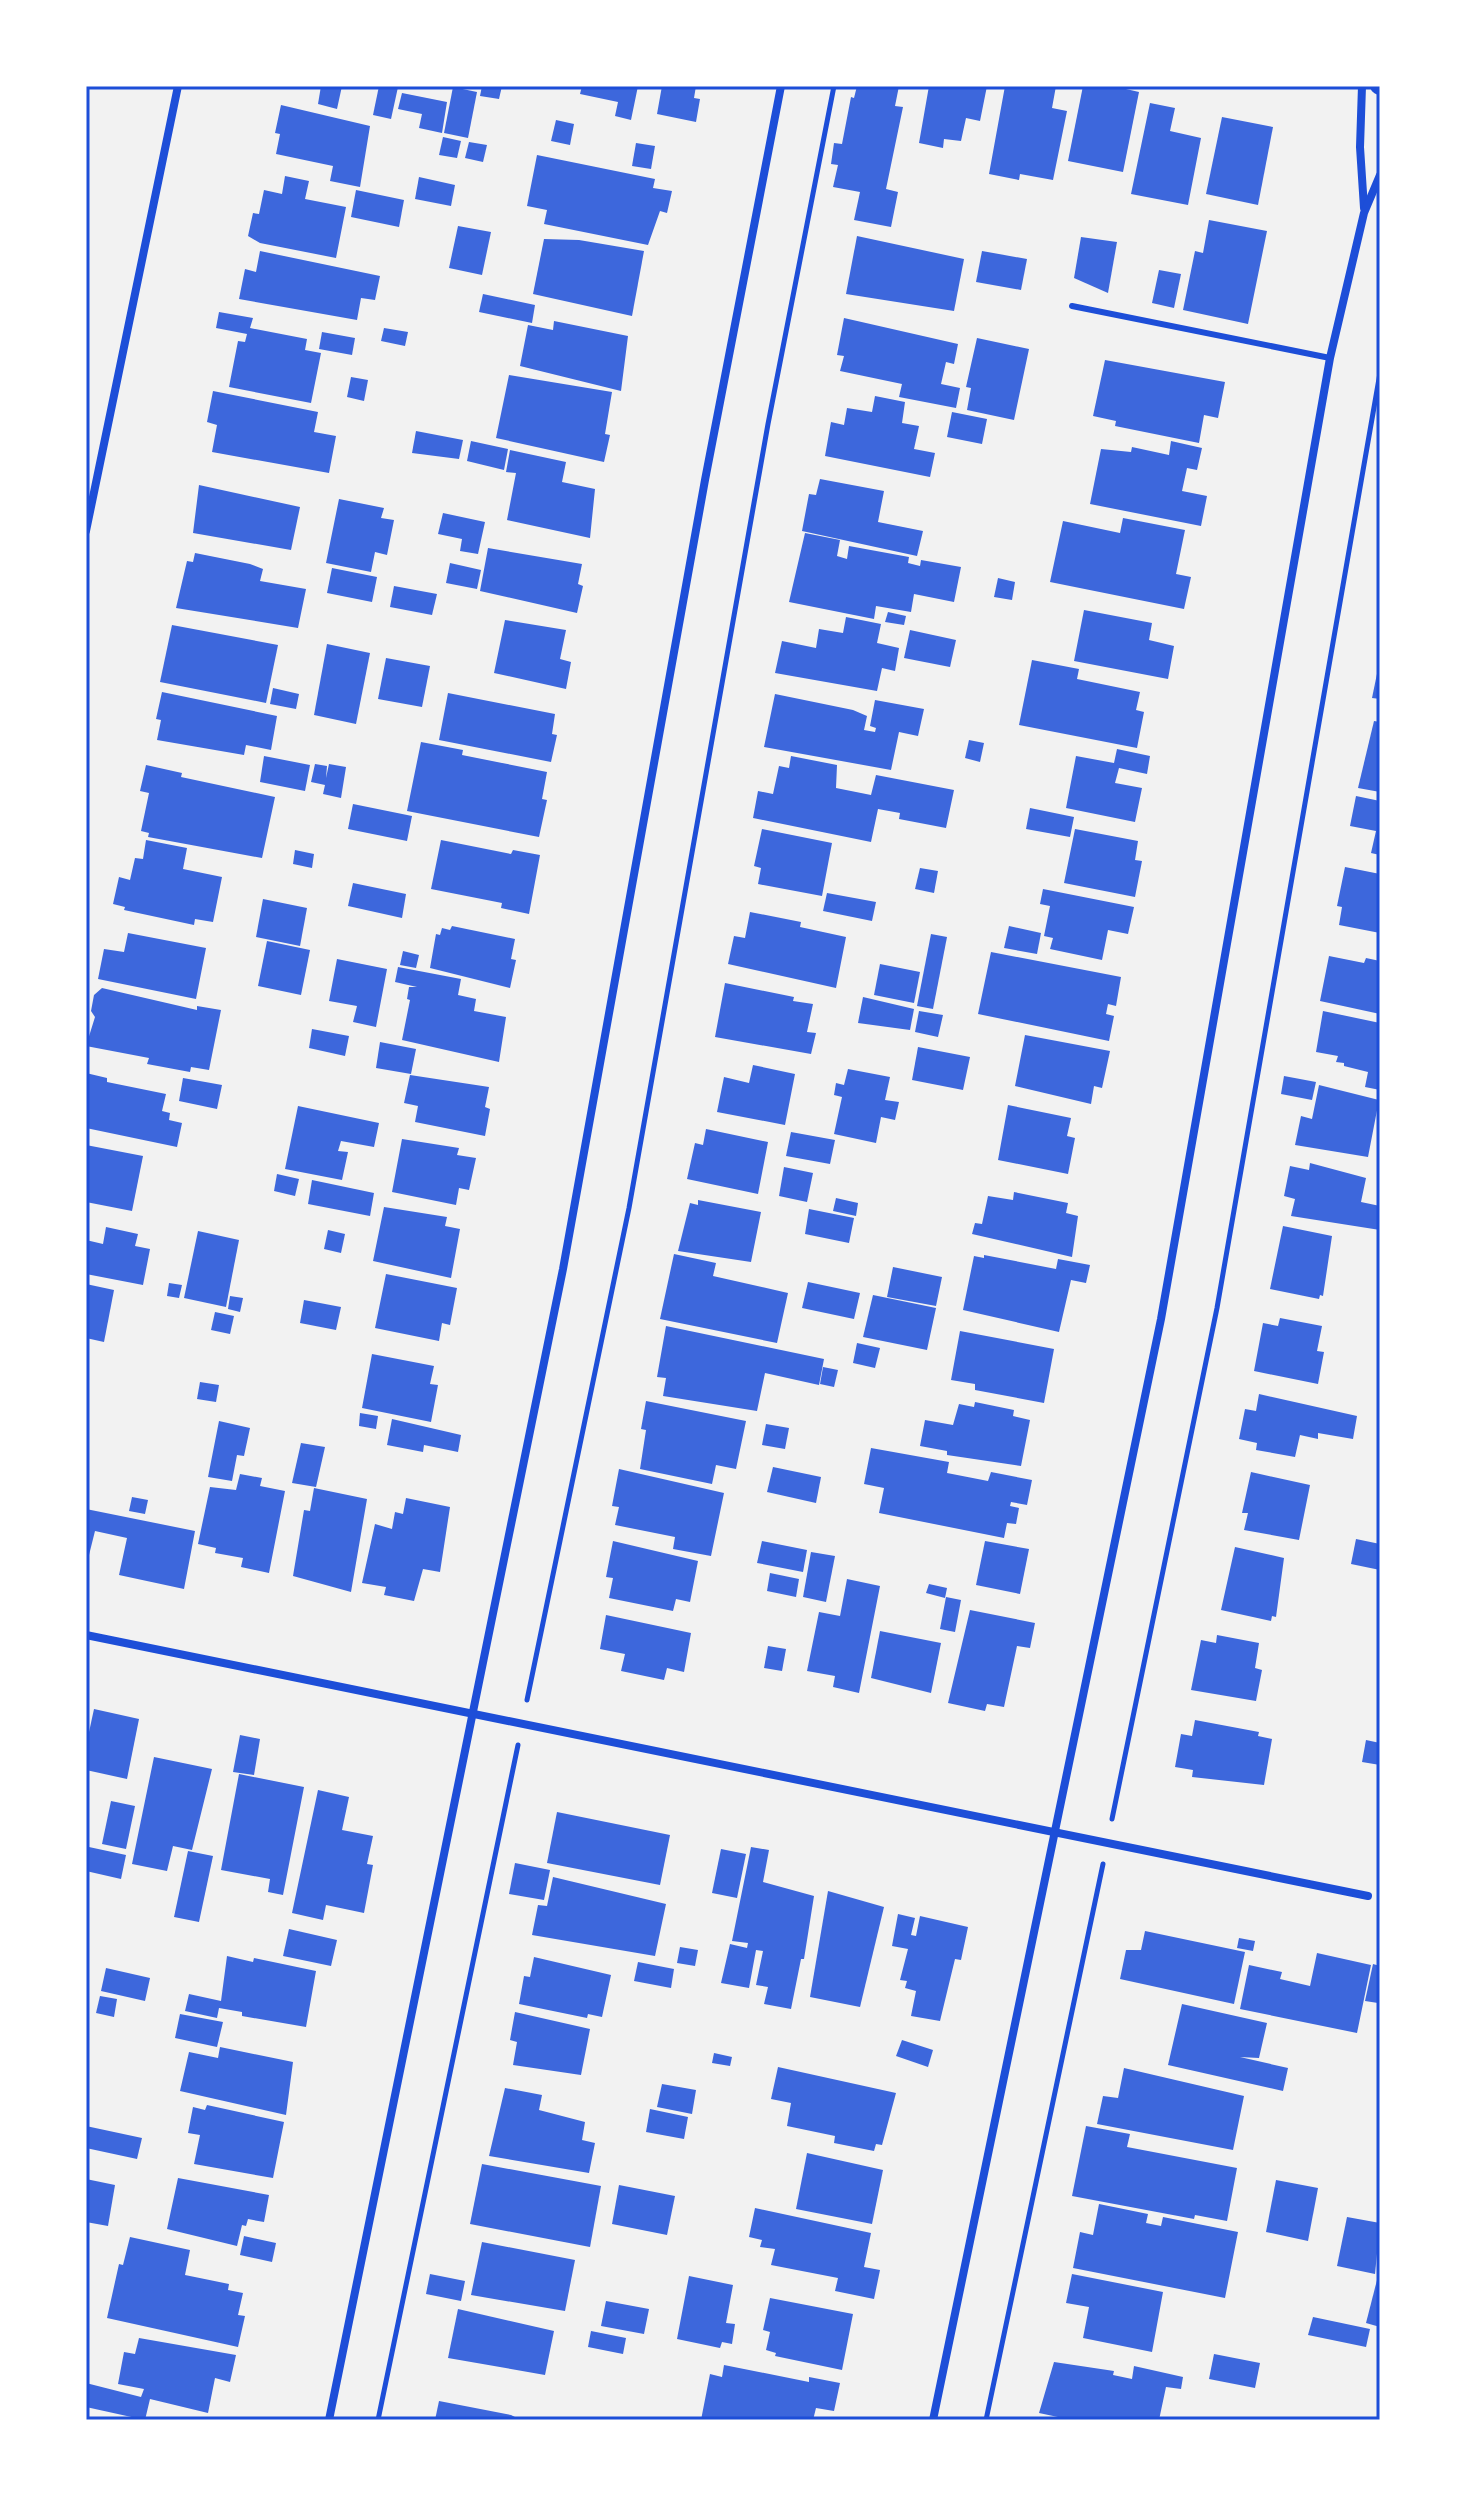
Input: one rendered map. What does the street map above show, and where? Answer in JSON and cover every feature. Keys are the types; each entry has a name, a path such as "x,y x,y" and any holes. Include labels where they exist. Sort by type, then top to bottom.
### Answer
{"street":[{"path":"86,531 178,86"},
{"path":"329,2420 589,1133 705,480 781,86"},
{"path":"1362,86 1360,147 1364,213"},
{"path":"933,2420 1180,1220 1330,358 1364,213 1380,175"},
{"path":"86,1635 1368,1896"}],"lane":[{"path":"1072,306 1330,358"}],"path":[{"path":"378,2420 629,1208 768,424 834,86"},
{"path":"986,2420 1217,1308 1380,373"}],"building":[{"path":"321,86 342,86 337,109 318,104"},
{"path":"379,86 398,87 391,119 373,115"},
{"path":"482,86 502,86 499,99 480,96"},
{"path":"582,86 638,86 631,120 615,116 618,102 580,94"},
{"path":"662,86 696,86 694,98 700,99 696,122 657,114"},
{"path":"857,86 899,86 895,106 903,107 886,189 898,192 891,227 854,220 860,192 833,187 838,165 831,164 834,143 842,144 851,97 854,98"},
{"path":"929,86 987,86 980,121 966,118 961,141 944,139 943,148 919,143"},
{"path":"1005,86 1056,86 1052,108 1067,111 1053,180 1020,174 1019,180 989,174"},
{"path":"1083,86 1113,86 1139,92 1123,172 1068,161"},
{"path":"453,87 477,92 468,138 444,133"},
{"path":"402,93 447,102 442,133 419,128 422,114 398,109"},
{"path":"1150,103 1175,108 1170,131 1201,138 1188,205 1131,194"},
{"path":"281,105 370,126 360,187 330,181 333,166 276,154 280,134 275,133"},
{"path":"1222,117 1273,127 1258,205 1206,194"},
{"path":"556,120 574,124 570,145 551,141"},
{"path":"443,137 461,141 457,158 439,155"},
{"path":"469,142 487,145 483,162 465,158"},
{"path":"636,143 655,146 651,169 632,166"},
{"path":"537,155 655,179 653,188 672,191 667,213 660,211 648,245 544,224 547,210 527,206"},
{"path":"285,176 309,181 305,199 346,207 336,258 260,243 248,236 253,213 259,214 264,190 282,194"},
{"path":"419,177 455,185 451,206 415,199"},
{"path":"356,190 404,200 399,227 351,217"},
{"path":"1209,220 1267,231 1248,324 1183,310 1195,251 1203,253"},
{"path":"458,226 491,232 482,275 449,268"},
{"path":"857,236 964,259 954,311 846,294"},
{"path":"1081,237 1117,242 1108,293 1074,278"},
{"path":"544,239 579,240 644,251 632,316 533,294"},
{"path":"260,251 380,276 375,300 361,298 357,320 239,299 245,269 256,272"},
{"path":"982,251 1027,259 1021,290 976,282"},
{"path":"1159,270 1181,274 1174,308 1152,303"},
{"path":"483,294 535,305 532,323 479,312"},
{"path":"219,312 253,318 250,328 307,339 305,350 321,353 311,403 229,387 238,341 245,342 247,334 216,328"},
{"path":"844,318 958,344 954,364 946,362 941,384 960,388 956,408 899,397 902,384 840,371 844,356 837,355"},
{"path":"554,321 628,336 621,391 520,366 528,325 553,330"},
{"path":"384,328 408,332 405,346 381,341"},
{"path":"322,332 355,338 352,355 319,349"},
{"path":"977,338 1029,349 1014,420 967,410 971,388 966,387"},
{"path":"1105,360 1225,382 1218,418 1204,415 1199,443 1115,426 1116,421 1093,416"},
{"path":"509,375 612,392 605,434 610,435 604,462 496,438"},
{"path":"351,377 368,380 364,401 347,397"},
{"path":"213,391 318,412 314,432 336,436 329,473 212,452 217,425 207,422"},
{"path":"875,396 905,402 902,423 919,426 914,449 935,453 930,477 825,456 831,422 844,425 847,408 872,412"},
{"path":"952,412 987,419 982,444 947,437"},
{"path":"416,431 463,440 459,459 412,453"},
{"path":"471,441 508,449 504,470 467,461"},
{"path":"1171,441 1202,448 1197,470 1187,468 1182,491 1207,496 1201,526 1090,504 1101,449 1131,452 1132,447 1169,455"},
{"path":"510,450 566,462 562,482 595,489 590,538 507,520 516,473 506,472"},
{"path":"820,479 884,491 878,522 923,531 917,556 802,531 809,494 816,495"},
{"path":"199,485 300,507 291,550 193,533"},
{"path":"339,499 384,508 381,518 394,520 387,555 375,552 371,572 326,563"},
{"path":"443,513 485,522 478,554 460,551 462,539 438,534"},
{"path":"1123,518 1185,530 1176,574 1191,577 1184,609 1050,582 1063,521 1120,533"},
{"path":"805,533 840,540 837,556 847,559 849,546 909,557 908,563 920,566 921,560 961,567 954,602 914,594 911,612 876,606 874,619 789,602"},
{"path":"488,548 582,564 578,584 583,586 577,613 480,591"},
{"path":"195,553 263,569 260,581 306,589 298,628 176,608 187,561 193,562"},
{"path":"450,563 481,570 477,589 446,583"},
{"path":"332,568 377,577 372,602 327,593"},
{"path":"998,578 1015,582 1012,600 994,597"},
{"path":"394,586 437,594 432,615 390,607"},
{"path":"1084,610 1152,623 1149,640 1174,646 1168,679 1074,661"},
{"path":"888,612 906,616 904,625 885,622"},
{"path":"846,617 881,624 877,643 899,648 895,671 882,668 877,691 775,673 782,641 816,648 819,629 843,633"},
{"path":"505,620 566,630 560,659 571,662 566,689 494,673"},
{"path":"172,625 278,645 266,703 160,682"},
{"path":"910,630 956,640 950,667 904,658"},
{"path":"327,644 370,653 356,724 314,715"},
{"path":"386,658 430,666 422,707 378,699"},
{"path":"1032,660 1079,669 1077,679 1140,692 1136,710 1144,712 1137,748 1019,725"},
{"path":"1380,664 1380,699 1372,698"},
{"path":"273,688 299,694 296,709 270,704"},
{"path":"162,692 277,716 271,750 246,745 244,755 157,740 161,720 156,719"},
{"path":"448,693 555,714 552,734 557,735 551,762 439,740"},
{"path":"775,694 853,710 867,716 864,730 875,732 876,728 870,726 875,700 924,709 918,736 899,732 891,770 764,747"},
{"path":"1374,721 1380,722 1380,792 1358,788"},
{"path":"969,740 984,743 980,762 965,758"},
{"path":"421,742 463,750 462,755 547,772 542,799 547,800 539,837 407,811"},
{"path":"1117,749 1150,756 1147,774 1119,768 1115,783 1142,788 1135,822 1066,808 1076,756 1114,763"},
{"path":"264,756 310,765 305,791 260,782"},
{"path":"791,756 837,765 836,788 871,795 876,775 954,790 946,828 899,819 900,813 878,809 871,842 753,818 758,791 773,794 779,766 789,768"},
{"path":"315,764 327,766 326,778 329,764 346,767 341,798 323,794 325,785 311,782"},
{"path":"146,765 182,773 181,777 275,797 262,858 148,837 149,833 141,831 149,793 140,791"},
{"path":"1356,796 1380,801 1380,855 1371,853 1376,831 1350,826"},
{"path":"353,804 412,816 407,841 348,829"},
{"path":"1030,808 1074,817 1070,837 1026,829"},
{"path":"762,829 832,843 822,896 758,884 761,868 754,866"},
{"path":"1075,829 1138,841 1135,860 1142,861 1135,897 1064,883"},
{"path":"146,840 187,848 183,869 222,877 213,922 195,919 194,925 124,910 125,907 113,904 119,877 130,880 135,858 143,859"},
{"path":"441,840 511,854 513,850 540,855 529,914 501,908 502,903 431,889"},
{"path":"295,850 314,854 312,868 293,864"},
{"path":"1345,867 1380,874 1380,933 1339,925 1342,907 1337,906"},
{"path":"920,868 938,871 934,893 915,889"},
{"path":"353,883 406,894 402,918 348,906"},
{"path":"1043,889 1134,907 1128,934 1108,930 1102,960 1050,949 1053,938 1044,936 1050,906 1040,904"},
{"path":"827,893 876,902 872,921 823,911"},
{"path":"263,899 307,908 300,946 256,937"},
{"path":"750,912 801,922 800,927 846,937 836,988 728,964 734,936 745,938"},
{"path":"452,926 515,939 511,959 516,960 510,988 430,968 436,934 440,935 442,928 450,930"},
{"path":"1009,926 1041,933 1037,954 1004,948"},
{"path":"128,933 206,948 196,999 98,979 104,949 124,952"},
{"path":"931,934 947,937 933,1009 917,1006"},
{"path":"267,941 310,950 301,995 258,986"},
{"path":"403,951 419,955 416,968 400,965"},
{"path":"991,952 1121,977 1116,1006 1108,1004 1106,1014 1114,1016 1109,1041 978,1014"},
{"path":"1329,956 1364,963 1366,958 1380,961 1380,1014 1320,1001"},
{"path":"337,959 387,969 376,1027 353,1022 357,1006 329,1001"},
{"path":"880,964 920,972 914,1003 874,995"},
{"path":"398,967 461,979 458,995 476,999 474,1011 506,1017 499,1062 402,1040 410,1000 407,999 409,987 417,987 395,982"},
{"path":"725,983 813,1004 807,1032 816,1033 811,1054 715,1037"},
{"path":"102,988 197,1010 197,1006 221,1010 209,1070 191,1067 190,1072 147,1064 149,1058 86,1046 95,1017 91,1011 94,995"},
{"path":"863,997 914,1009 910,1030 858,1023"},
{"path":"919,1011 943,1015 938,1037 915,1032"},
{"path":"1323,1011 1380,1023 1380,1090 1365,1087 1368,1072 1336,1062 1338,1056 1316,1052"},
{"path":"312,1029 349,1036 345,1056 309,1048"},
{"path":"1025,1035 1110,1051 1102,1088 1094,1086 1091,1104 1015,1086"},
{"path":"380,1042 416,1049 411,1074 376,1068"},
{"path":"918,1047 970,1057 963,1090 912,1080"},
{"path":"753,1065 795,1074 785,1125 717,1112 724,1077 749,1083"},
{"path":"848,1069 890,1077 885,1100 899,1102 895,1120 881,1117 876,1143 834,1134 842,1097 834,1095 836,1083 844,1085"},
{"path":"86,1073 107,1078 107,1082 166,1094 162,1111 170,1113 169,1120 182,1123 177,1147 86,1128"},
{"path":"410,1075 489,1087 485,1107 490,1109 485,1136 415,1122 418,1106 404,1103"},
{"path":"1284,1076 1316,1082 1312,1100 1281,1094"},
{"path":"183,1078 222,1085 217,1109 179,1101"},
{"path":"1319,1085 1379,1100 1368,1157 1295,1145 1301,1116 1312,1119"},
{"path":"1008,1105 1071,1118 1067,1136 1075,1138 1068,1174 998,1160"},
{"path":"298,1106 379,1123 374,1147 341,1141 338,1151 348,1152 342,1180 285,1169"},
{"path":"706,1129 768,1142 758,1194 687,1179 695,1143 703,1145"},
{"path":"791,1132 835,1140 830,1164 786,1156"},
{"path":"402,1139 459,1148 457,1155 476,1158 469,1190 459,1188 456,1205 392,1192"},
{"path":"86,1145 143,1156 132,1211 86,1202"},
{"path":"1310,1163 1366,1178 1361,1202 1380,1206 1380,1230 1291,1216 1295,1199 1284,1196 1290,1166 1309,1170"},
{"path":"784,1167 813,1173 807,1202 779,1196"},
{"path":"277,1174 299,1179 295,1196 274,1191"},
{"path":"312,1180 374,1193 370,1216 308,1204"},
{"path":"1014,1192 1068,1203 1066,1213 1078,1216 1072,1257 972,1234 975,1223 982,1224 988,1196 1013,1200"},
{"path":"836,1198 858,1203 856,1216 833,1211"},
{"path":"698,1200 761,1212 751,1262 678,1251 690,1203 698,1205"},
{"path":"384,1207 447,1217 445,1226 460,1229 451,1278 373,1261"},
{"path":"809,1209 854,1218 849,1243 805,1234"},
{"path":"1283,1226 1332,1236 1323,1296 1320,1295 1319,1299 1270,1289"},
{"path":"106,1227 138,1234 135,1246 150,1249 143,1285 86,1274 86,1240 103,1244"},
{"path":"328,1230 345,1234 341,1253 324,1249"},
{"path":"198,1231 239,1240 226,1307 184,1298"},
{"path":"674,1254 716,1263 713,1276 788,1293 777,1343 660,1319"},
{"path":"984,1255 1056,1269 1058,1259 1090,1265 1086,1283 1071,1280 1059,1332 963,1310 974,1256 984,1258"},
{"path":"893,1267 942,1277 936,1306 887,1297"},
{"path":"386,1274 457,1288 450,1325 442,1323 439,1341 375,1328"},
{"path":"808,1282 860,1293 854,1319 802,1308"},
{"path":"169,1283 182,1285 179,1298 167,1296"},
{"path":"86,1284 114,1290 104,1342 86,1338"},
{"path":"873,1295 936,1308 927,1350 863,1337"},
{"path":"230,1296 243,1298 240,1312 228,1309"},
{"path":"304,1300 341,1307 336,1330 300,1323"},
{"path":"215,1312 234,1316 230,1334 211,1330"},
{"path":"1280,1318 1322,1326 1317,1351 1324,1352 1318,1384 1254,1371 1263,1323 1278,1326"},
{"path":"666,1326 824,1359 819,1385 765,1373 757,1411 663,1396 666,1378 657,1377"},
{"path":"960,1331 1054,1349 1044,1403 975,1390 975,1384 951,1380"},
{"path":"857,1343 880,1348 875,1368 853,1363"},
{"path":"372,1354 434,1366 430,1384 438,1385 431,1422 362,1408"},
{"path":"823,1367 838,1370 834,1387 820,1384"},
{"path":"200,1382 219,1385 216,1402 197,1399"},
{"path":"1259,1394 1357,1416 1353,1439 1318,1433 1318,1439 1300,1435 1295,1457 1256,1450 1257,1443 1239,1439 1245,1409 1256,1411"},
{"path":"646,1401 746,1421 736,1469 716,1465 712,1484 640,1469 646,1430 641,1429"},
{"path":"975,1402 1014,1410 1013,1416 1030,1420 1021,1466 947,1455 947,1451 920,1446 925,1420 953,1425 959,1404 974,1407"},
{"path":"360,1413 378,1416 376,1429 359,1426"},
{"path":"392,1419 461,1435 458,1452 424,1445 423,1452 387,1445"},
{"path":"219,1421 250,1428 244,1456 237,1455 232,1481 208,1477"},
{"path":"766,1424 789,1428 785,1449 762,1445"},
{"path":"301,1443 325,1447 316,1487 292,1483"},
{"path":"871,1448 949,1462 947,1473 988,1481 991,1472 1032,1480 1027,1505 1011,1502 1010,1506 1019,1508 1016,1524 1007,1523 1004,1538 879,1513 884,1488 864,1484"},
{"path":"773,1467 821,1477 816,1503 767,1492"},
{"path":"619,1469 724,1493 711,1556 673,1549 675,1537 615,1525 619,1507 612,1506"},
{"path":"1251,1472 1310,1485 1299,1540 1244,1530 1248,1513 1242,1513"},
{"path":"240,1474 262,1478 260,1486 285,1491 269,1573 241,1567 243,1558 215,1553 216,1548 198,1544 210,1487 236,1490"},
{"path":"314,1488 367,1499 351,1592 293,1576 304,1510 310,1511"},
{"path":"132,1497 148,1500 145,1514 129,1511"},
{"path":"406,1498 450,1507 440,1572 423,1569 414,1601 384,1595 386,1587 362,1583 375,1524 392,1529 395,1512 403,1514"},
{"path":"86,1509 195,1531 184,1589 119,1575 127,1538 95,1531 86,1567"},
{"path":"1356,1539 1380,1544 1380,1570 1351,1564"},
{"path":"613,1541 698,1561 690,1602 676,1599 673,1611 609,1598 613,1578 606,1577"},
{"path":"762,1541 807,1550 803,1572 757,1563"},
{"path":"985,1541 1029,1549 1020,1594 976,1585"},
{"path":"1235,1547 1284,1558 1276,1617 1272,1616 1271,1621 1221,1610"},
{"path":"811,1552 835,1556 826,1602 803,1597"},
{"path":"770,1573 799,1579 796,1597 767,1591"},
{"path":"847,1579 880,1586 859,1693 833,1687 835,1676 807,1671 819,1612 840,1616"},
{"path":"929,1584 947,1588 945,1598 926,1593"},
{"path":"946,1597 961,1600 955,1632 940,1629"},
{"path":"970,1610 1035,1623 1030,1648 1017,1646 1004,1707 987,1704 985,1711 948,1703"},
{"path":"606,1615 691,1633 684,1672 667,1668 664,1680 621,1671 625,1654 600,1649"},
{"path":"880,1631 941,1643 931,1693 871,1678"},
{"path":"1217,1635 1259,1643 1255,1668 1262,1670 1256,1701 1191,1690 1201,1640 1216,1643"},
{"path":"768,1646 786,1649 782,1671 764,1668"},
{"path":"94,1709 139,1719 127,1779 86,1770 86,1746"},
{"path":"1195,1720 1259,1732 1258,1736 1272,1739 1264,1785 1192,1777 1193,1770 1175,1767 1181,1734 1192,1736"},
{"path":"240,1735 260,1739 254,1775 233,1772"},
{"path":"1366,1740 1380,1743 1380,1765 1362,1762"},
{"path":"154,1757 212,1769 192,1850 173,1846 167,1871 132,1864"},
{"path":"239,1774 304,1787 283,1895 268,1892 270,1879 221,1870"},
{"path":"318,1790 349,1797 342,1830 373,1836 367,1864 373,1865 364,1913 326,1905 323,1920 292,1913"},
{"path":"111,1801 135,1806 126,1849 102,1844"},
{"path":"557,1812 670,1835 660,1885 547,1863"},
{"path":"89,1847 126,1855 121,1879 86,1871"},
{"path":"751,1847 769,1850 763,1882 814,1896 804,1959 801,1959 791,2009 764,2004 768,1987 756,1985 763,1951 756,1950 749,1988 721,1983 730,1944 747,1948 748,1943 732,1941"},
{"path":"721,1849 746,1854 737,1898 712,1893"},
{"path":"188,1851 213,1856 199,1922 174,1917"},
{"path":"515,1863 550,1870 544,1900 509,1894"},
{"path":"553,1877 666,1904 655,1956 532,1935 538,1905 547,1906"},
{"path":"828,1891 884,1907 860,2007 810,1997"},
{"path":"898,1914 915,1918 911,1935 916,1936 920,1916 968,1927 961,1960 955,1959 940,2021 911,2016 916,1991 905,1988 907,1981 900,1980 908,1949 892,1946"},
{"path":"289,1929 337,1940 331,1966 283,1956"},
{"path":"1145,1931 1245,1952 1234,2004 1120,1979 1126,1950 1141,1950"},
{"path":"1239,1938 1255,1941 1253,1951 1237,1948"},
{"path":"680,1947 698,1950 695,1966 677,1963"},
{"path":"1317,1953 1371,1965 1357,2033 1240,2009 1249,1965 1282,1972 1280,1979 1310,1986"},
{"path":"227,1956 253,1962 254,1958 316,1971 306,2027 242,2016 242,2012 219,2008 217,2018 185,2011 189,1994 221,2001"},
{"path":"534,1957 611,1975 602,2017 588,2014 587,2018 519,2004 524,1976 530,1977"},
{"path":"638,1962 674,1969 671,1988 634,1981"},
{"path":"1373,1964 1380,1966 1378,2003 1365,2001"},
{"path":"106,1968 150,1978 145,2001 101,1991"},
{"path":"100,1996 117,1999 114,2017 96,2013"},
{"path":"1182,2004 1267,2023 1259,2058 1240,2057 1288,2068 1283,2091 1168,2065"},
{"path":"515,2012 590,2029 581,2075 513,2065 517,2042 510,2040"},
{"path":"180,2014 223,2022 217,2047 175,2038"},
{"path":"902,2040 933,2050 928,2067 896,2056"},
{"path":"220,2047 293,2062 286,2115 180,2091 189,2052 218,2058"},
{"path":"714,2053 732,2057 730,2066 712,2063"},
{"path":"778,2067 896,2093 882,2145 876,2144 874,2151 834,2143 835,2136 787,2126 791,2103 771,2099"},
{"path":"1124,2068 1244,2096 1233,2150 1097,2124 1103,2096 1118,2098"},
{"path":"662,2084 696,2090 692,2114 657,2107"},
{"path":"505,2088 542,2095 539,2110 585,2122 582,2140 595,2143 589,2173 489,2156"},
{"path":"207,2105 284,2122 273,2178 194,2164 200,2135 188,2133 193,2107 205,2110"},
{"path":"650,2109 688,2117 684,2139 646,2132"},
{"path":"86,2126 142,2138 137,2159 86,2148"},
{"path":"1086,2126 1130,2134 1127,2147 1237,2168 1227,2221 1195,2215 1194,2219 1072,2196"},
{"path":"807,2153 883,2170 872,2224 796,2209"},
{"path":"482,2164 601,2186 590,2247 470,2224"},
{"path":"178,2178 269,2195 264,2222 248,2219 246,2226 242,2225 237,2246 167,2229"},
{"path":"86,2179 115,2185 108,2226 86,2222"},
{"path":"1276,2180 1318,2188 1308,2241 1266,2232"},
{"path":"619,2185 675,2196 667,2235 612,2224"},
{"path":"1099,2204 1148,2214 1146,2223 1161,2226 1163,2217 1238,2232 1225,2298 1073,2268 1080,2232 1093,2235"},
{"path":"755,2208 871,2233 864,2267 880,2270 874,2299 835,2291 838,2278 771,2265 775,2249 760,2247 762,2240 749,2237"},
{"path":"1347,2217 1380,2223 1375,2274 1337,2266"},
{"path":"244,2236 276,2243 272,2262 240,2255"},
{"path":"130,2237 190,2250 185,2275 229,2284 228,2290 243,2293 238,2315 245,2316 238,2347 107,2318 119,2264 123,2265"},
{"path":"482,2242 575,2260 565,2311 471,2295"},
{"path":"430,2274 465,2281 461,2301 426,2294"},
{"path":"1072,2274 1163,2292 1152,2352 1083,2338 1089,2307 1066,2303"},
{"path":"689,2276 733,2285 726,2323 735,2324 732,2344 722,2342 720,2348 677,2339"},
{"path":"1377,2280 1380,2281 1380,2327 1366,2323"},
{"path":"770,2298 853,2314 842,2370 775,2356 776,2353 766,2350 770,2332 763,2330"},
{"path":"606,2301 649,2309 644,2334 601,2326"},
{"path":"458,2309 554,2331 545,2375 448,2358"},
{"path":"1313,2317 1370,2329 1366,2347 1308,2335"},
{"path":"591,2331 626,2338 623,2354 588,2347"},
{"path":"139,2338 236,2355 230,2382 215,2378 208,2413 150,2399 145,2420 86,2407 86,2383 141,2397 144,2389 118,2384 124,2352 135,2354"},
{"path":"1214,2354 1260,2363 1255,2388 1209,2379"},
{"path":"1054,2362 1114,2371 1113,2375 1132,2379 1134,2366 1183,2377 1181,2389 1166,2387 1159,2420 1072,2420 1039,2413"},
{"path":"724,2365 809,2382 809,2377 840,2383 834,2411 816,2408 813,2420 701,2420 710,2374 722,2377"},
{"path":"439,2401 511,2415 521,2420 435,2420"}]}
